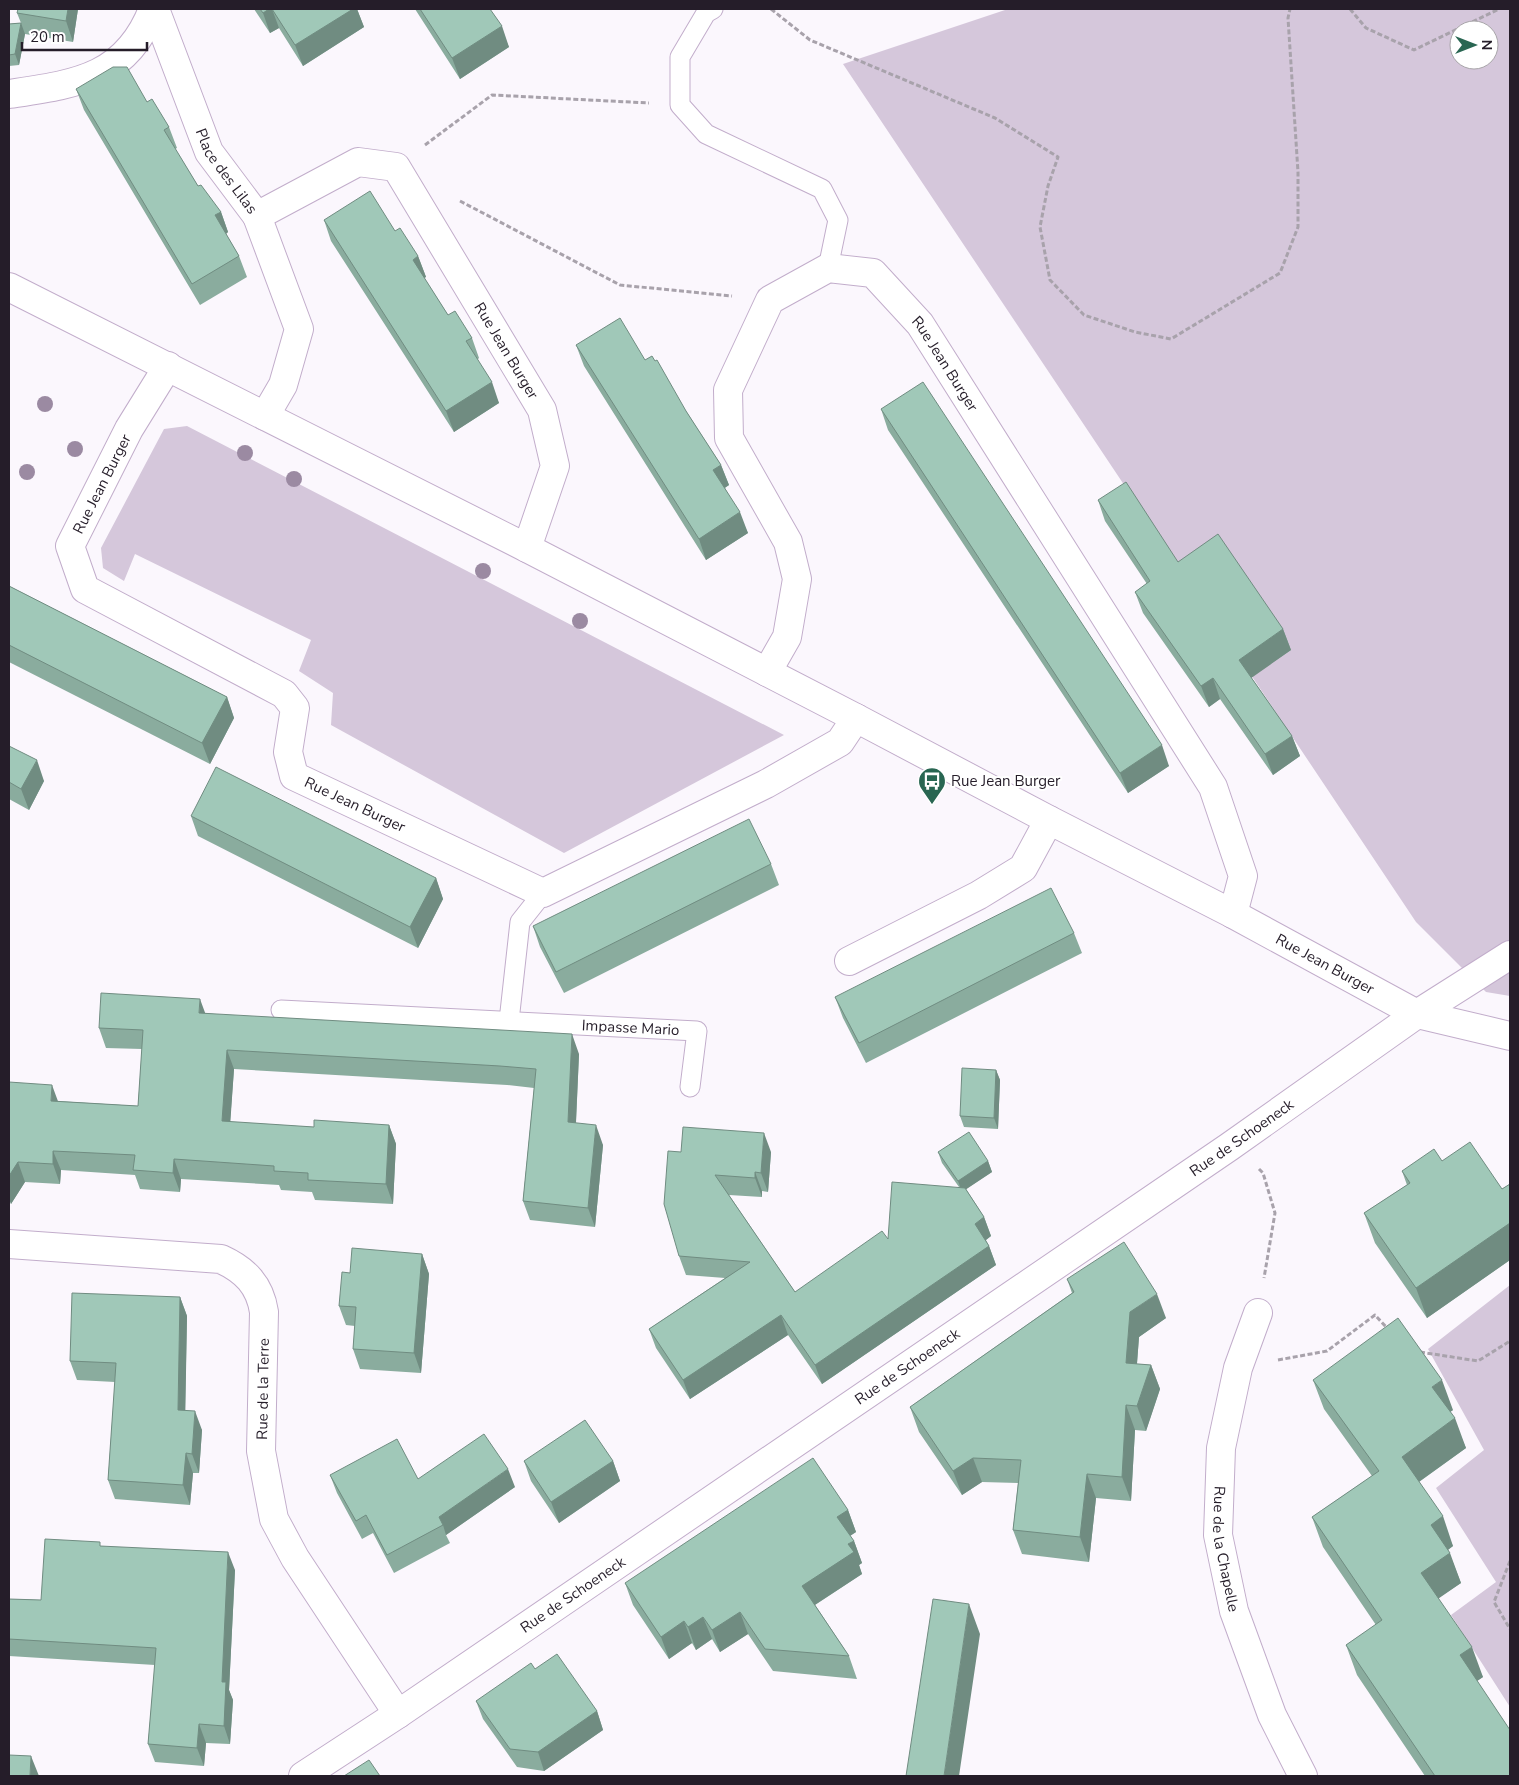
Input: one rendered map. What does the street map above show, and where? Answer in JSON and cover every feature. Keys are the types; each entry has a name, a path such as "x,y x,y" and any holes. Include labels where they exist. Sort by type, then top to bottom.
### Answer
{"street":[{"path":"9,94 56,86 92,76 115,63 131,49 146,27 154,9"},
{"name":"Place des Lilas","path":"154,9 209,152 257,216 358,162 396,167"},
{"name":"Rue Jean Burger","path":"396,167 542,410 555,466 527,548"},
{"path":"257,216 299,328 283,385 265,416"},
{"path":"767,672 787,637 797,579 788,542 729,438 728,390 770,300 828,268"},
{"name":"Rue Jean Burger","path":"828,268 873,273 920,324 1213,787 1243,876 1234,914"},
{"name":"Rue Jean Burger","path":"9,287 527,548 1049,820 1234,914 1418,1014 1510,1036"},
{"name":"Rue Jean Burger","path":"168,366 129,429 70,546 85,589 284,694 295,708 288,752 294,776 543,893"},
{"path":"543,893 766,784 840,742 856,718"},
{"path":"850,960 979,895 1023,868 1049,820"},
{"name":"Rue de Schoeneck","path":"303,1776 398,1714 1229,1147 1418,1014 1510,955"},
{"name":"Rue de la Terre","path":"9,1244 199,1256 220,1259 236,1266 255,1285 262,1298 264,1312 261,1451 274,1520 295,1558 398,1714"},
{"name":"Rue de la Chapelle","path":"1258,1313 1238,1368 1221,1448 1218,1535 1234,1611 1272,1715 1303,1776"}],"lane":[{"path":"713,9 706,13 680,57 680,105 706,134 822,189 838,220 828,268"},
{"path":"509,1021 520,922 543,893"},
{"name":"Impasse Mario","path":"281,1010 696,1031 690,1086"}],"path":[{"path":"771,9 810,40 995,118 1058,157 1048,186 1040,227 1050,280 1084,315 1135,332 1171,339 1280,273 1298,227 1298,172 1288,18 1290,9"},
{"path":"1350,9 1366,28 1414,50 1499,9"},
{"path":"396,167 492,95 680,105"},
{"path":"456,199 620,285 770,300"},
{"path":"1229,1147 1263,1173 1275,1214 1258,1313"},
{"path":"1238,1368 1327,1351 1375,1315 1388,1329"},
{"path":"1418,1352 1478,1361 1510,1341"},
{"path":"1510,1561 1494,1602 1510,1629"}],"shaded area":[{"path":"1008,9 1510,9 1510,996 1486,992 1416,922 843,64"},
{"path":"187,426 784,735 564,853 331,725 333,693 299,671 311,640 135,554 124,581 103,568 101,548 164,429"},
{"path":"1510,1285 1510,1707 1451,1615 1496,1582 1436,1488 1484,1450 1428,1349"}],"building":[{"path":"18,9 68,9 66,21 17,13"},
{"path":"260,9 269,9 263,13"},
{"path":"272,9 353,9 295,45"},
{"path":"420,9 490,9 502,26 452,58"},
{"path":"21,23 15,54 9,55 9,24"},
{"path":"113,67 127,67 147,102 152,99 169,127 164,130 198,186 201,185 221,212 215,215 239,256 192,284 76,89"},
{"path":"370,191 395,231 400,228 418,256 413,260 448,315 455,311 472,338 466,341 492,382 446,411 324,220"},
{"path":"620,318 645,360 652,356 655,361 657,360 686,411 721,465 713,470 740,512 699,539 576,345"},
{"path":"923,382 1162,745 1120,773 881,409"},
{"path":"1126,482 1178,562 1218,534 1283,629 1239,660 1292,736 1265,754 1213,678 1201,686 1135,592 1150,581 1098,500"},
{"path":"9,586 227,697 202,743 9,645"},
{"path":"9,746 37,760 21,789 9,782"},
{"path":"216,767 436,878 410,927 191,816"},
{"path":"749,819 771,864 556,972 533,926"},
{"path":"1051,888 1074,933 859,1043 835,997"},
{"path":"101,993 200,999 199,1013 572,1034 568,1122 596,1125 588,1208 523,1201 536,1069 227,1050 222,1121 314,1127 314,1120 389,1125 386,1184 308,1180 308,1173 274,1171 274,1166 174,1159 173,1173 133,1170 135,1155 53,1151 53,1164 18,1162 9,1176 9,1082 52,1085 51,1101 138,1106 143,1030 99,1028"},
{"path":"962,1068 996,1070 994,1118 960,1116"},
{"path":"683,1127 764,1133 761,1173 755,1172 755,1178 715,1175 795,1292 882,1231 888,1239 892,1182 965,1188 984,1217 975,1224 989,1246 815,1365 781,1315 683,1380 649,1329 750,1262 679,1256 664,1204 668,1151 681,1152"},
{"path":"969,1132 988,1161 958,1181 938,1152"},
{"path":"1470,1142 1502,1189 1510,1184 1510,1223 1416,1288 1364,1213 1410,1183 1402,1171 1434,1149 1442,1161"},
{"path":"1124,1242 1157,1294 1130,1312 1126,1363 1151,1365 1137,1406 1126,1405 1122,1477 1087,1474 1080,1537 1013,1530 1021,1460 973,1458 953,1471 910,1407 1074,1292 1067,1279"},
{"path":"352,1248 422,1254 414,1353 353,1349 356,1307 339,1306 342,1272 350,1273"},
{"path":"72,1293 180,1297 178,1410 195,1411 192,1454 186,1453 183,1485 108,1480 116,1363 70,1361"},
{"path":"1398,1318 1442,1380 1432,1387 1455,1418 1402,1457 1443,1516 1431,1525 1450,1553 1421,1573 1472,1647 1460,1655 1510,1730 1510,1776 1435,1776 1346,1645 1382,1620 1312,1517 1379,1471 1313,1380"},
{"path":"585,1420 613,1461 551,1502 524,1461"},
{"path":"484,1434 508,1469 439,1517 443,1525 387,1555 366,1515 356,1521 330,1475 397,1439 418,1479"},
{"path":"813,1458 848,1510 837,1517 854,1541 848,1544 854,1552 802,1586 849,1656 765,1649 740,1612 712,1630 703,1617 688,1627 684,1621 661,1637 625,1583"},
{"path":"45,1539 100,1542 100,1546 228,1552 222,1682 226,1682 224,1726 199,1724 197,1748 148,1744 156,1648 9,1639 9,1599 41,1600"},
{"path":"933,1599 969,1604 944,1776 906,1776"},
{"path":"557,1654 597,1711 538,1752 510,1749 476,1701 531,1663 535,1669"},
{"path":"9,1755 31,1756 30,1776 9,1776"},
{"path":"369,1760 380,1776 344,1776"}],"place":[{"name":"Rue Jean Burger","path":"932,805"}]}
